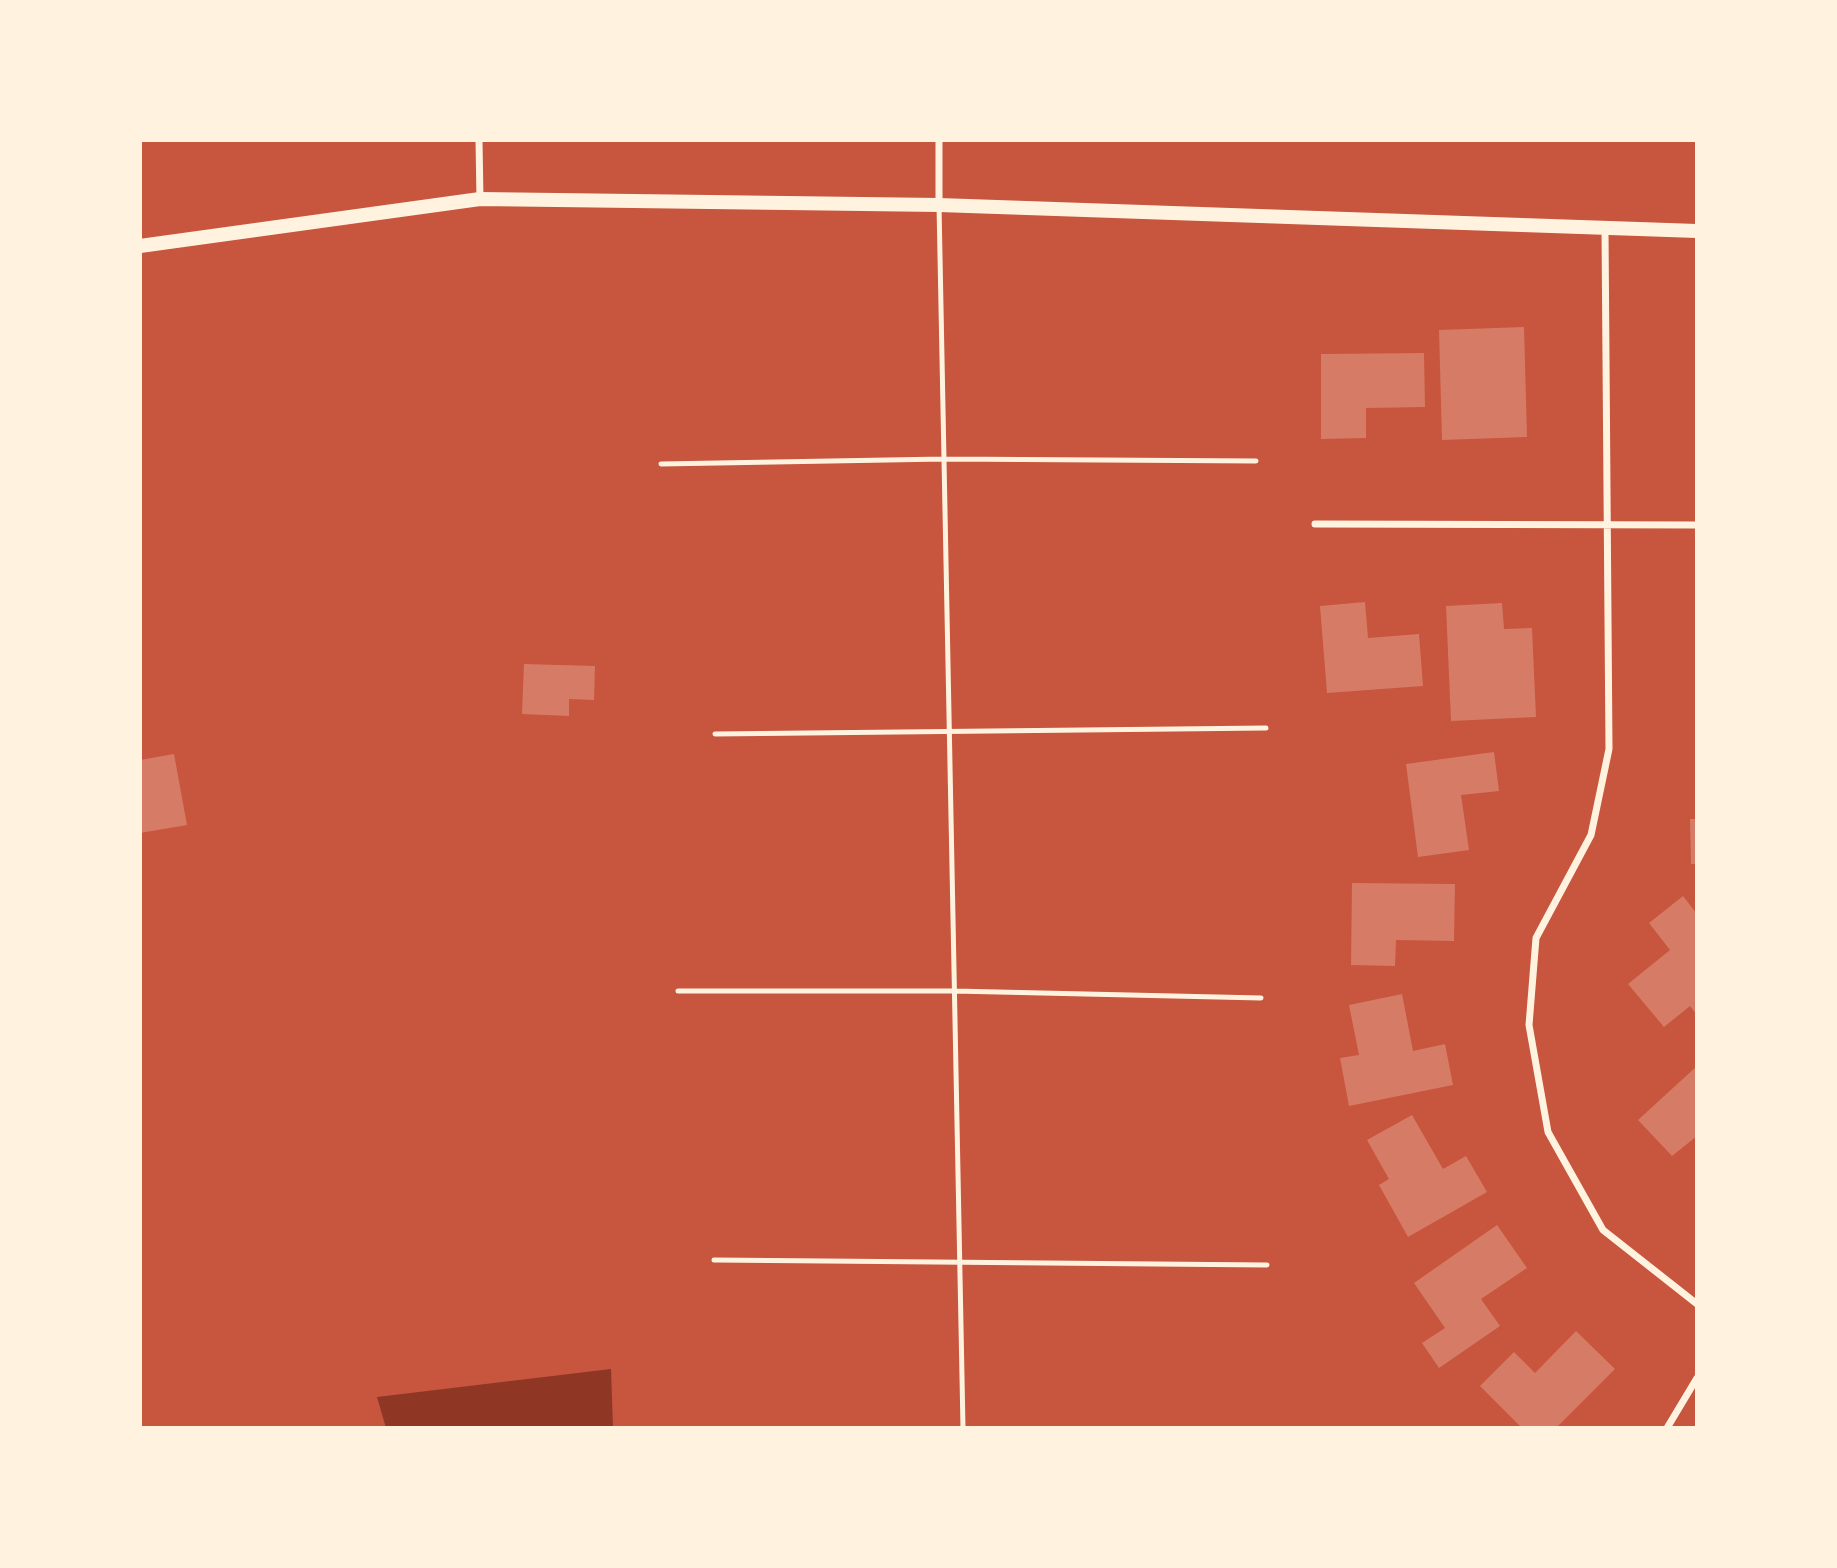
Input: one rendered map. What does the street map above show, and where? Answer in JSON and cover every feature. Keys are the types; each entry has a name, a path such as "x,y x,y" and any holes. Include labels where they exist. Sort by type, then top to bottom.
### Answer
{"main road":[{"path":"140,246 480,199 939,205 1605,230 1697,231"}],"street":[{"path":"479,140 480,199"},
{"path":"939,140 939,205"},
{"path":"1605,230 1609,749 1591,835 1536,938 1529,1025 1548,1132 1603,1230 1697,1304"},
{"path":"1315,524 1697,526"},
{"path":"1667,1428 1697,1378"}],"lane":[{"path":"939,205 963,1428"},
{"path":"661,464 944,459 1256,461"},
{"path":"715,734 1266,728"},
{"path":"678,991 954,991 1261,998"},
{"path":"714,1260 1267,1265"}],"shaded area":[{"path":"611,1369 613,1428 386,1428 377,1397"}],"building":[{"path":"1524,327 1527,437 1442,440 1439,330"},
{"path":"1424,353 1425,407 1366,408 1366,438 1321,439 1321,354"},
{"path":"1365,602 1368,638 1419,634 1423,686 1327,693 1320,606"},
{"path":"1502,603 1504,629 1532,628 1536,717 1451,721 1446,606"},
{"path":"524,664 595,666 594,700 569,699 569,716 522,714"},
{"path":"1494,752 1499,791 1461,795 1469,850 1418,857 1406,764"},
{"path":"174,754 187,825 140,833 140,760"},
{"path":"1690,819 1697,819 1697,864 1691,864"},
{"path":"1352,883 1455,884 1454,941 1396,940 1395,966 1351,965"},
{"path":"1683,896 1697,914 1697,1015 1690,1006 1664,1027 1628,984 1670,950 1649,923"},
{"path":"1402,994 1413,1051 1445,1044 1453,1085 1349,1106 1340,1058 1359,1055 1349,1005"},
{"path":"1697,1066 1697,1136 1672,1156 1638,1120"},
{"path":"1412,1115 1443,1169 1466,1156 1487,1192 1408,1237 1379,1185 1389,1179 1367,1140"},
{"path":"1497,1225 1527,1268 1481,1299 1500,1326 1439,1368 1422,1343 1445,1328 1414,1283"},
{"path":"1576,1331 1615,1369 1556,1428 1522,1428 1480,1386 1514,1352 1535,1373"}]}
